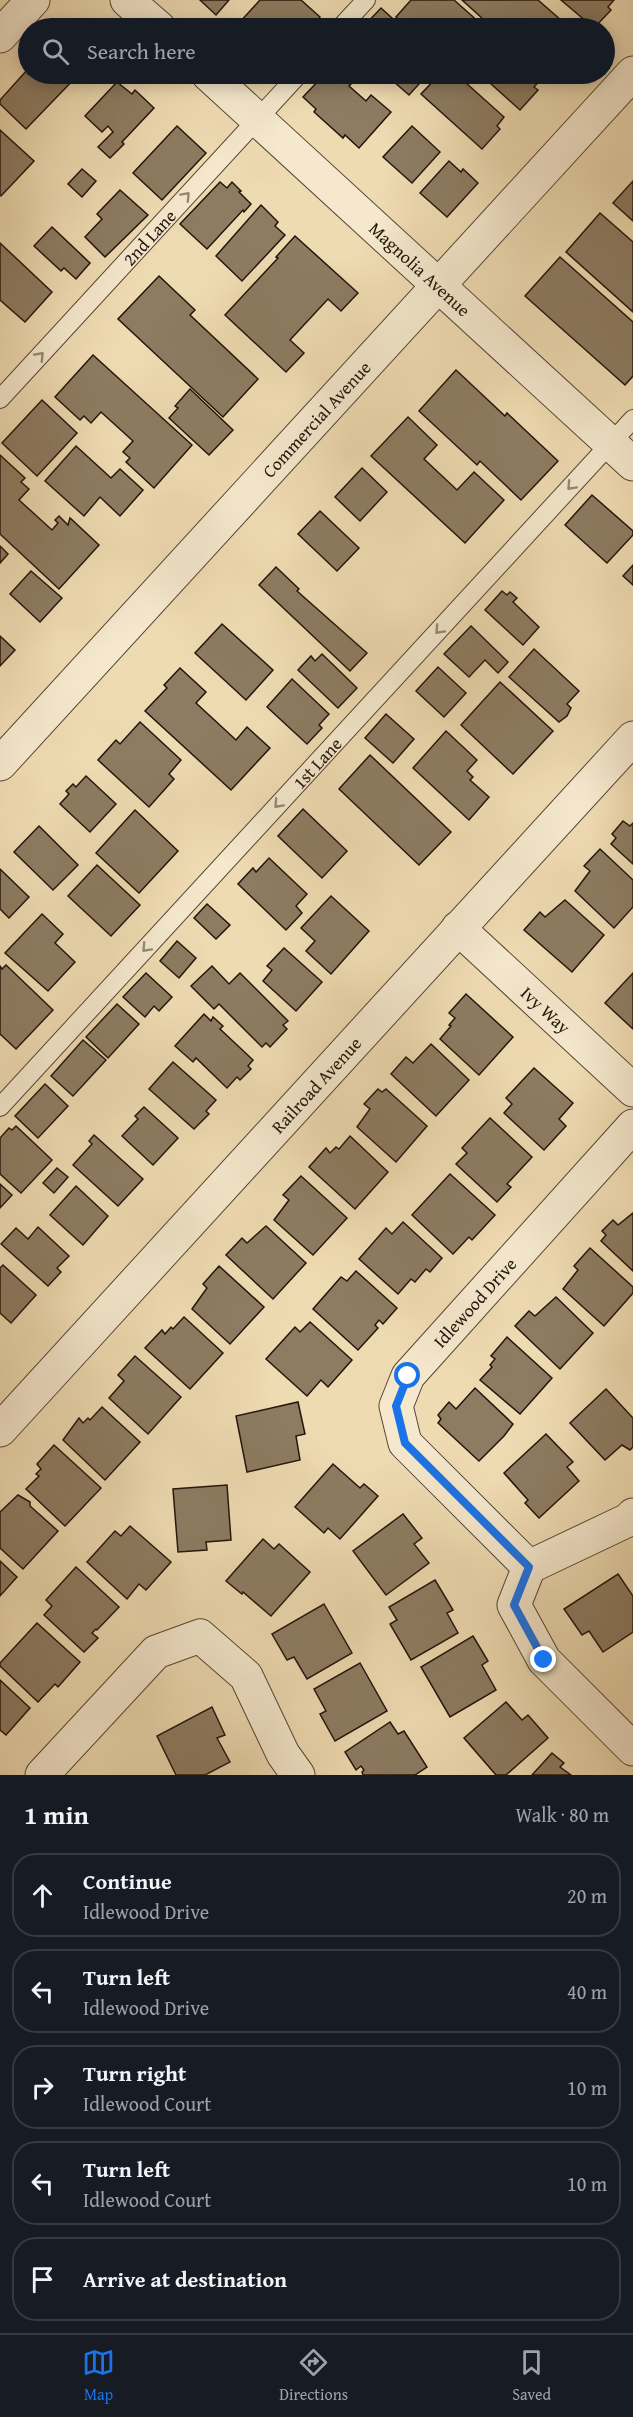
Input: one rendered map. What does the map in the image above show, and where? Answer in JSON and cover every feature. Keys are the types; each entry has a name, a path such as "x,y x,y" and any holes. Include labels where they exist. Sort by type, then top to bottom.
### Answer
{"street":[{"path":"0,36 33,0"},
{"path":"127,0 148,18"},
{"name":"Commercial Avenue","path":"0,765 633,73"},
{"name":"Magnolia Avenue","path":"219,84 622,454"},
{"name":"Railroad Avenue","path":"0,1431 633,738"},
{"name":"Ivy Way","path":"458,928 633,1090"},
{"name":"Idlewood Drive","path":"529,1567 405,1443 396,1406 408,1376 633,1126"},
{"path":"633,1515 628,1520 529,1567 514,1605 544,1660 633,1749"},
{"path":"42,1775 156,1652 200,1636 246,1676 284,1754 298,1775"}],"lane":[{"path":"349,18 366,0"},
{"name":"2nd Lane","path":"0,399 290,84"},
{"name":"1st Lane","path":"0,1107 622,454 633,419"}],"building":[{"path":"200,0 229,0 216,15"},
{"path":"260,0 301,0 320,17 319,18 244,18"},
{"path":"411,0 454,0 474,18 397,18"},
{"path":"462,0 538,0 559,18 482,18"},
{"path":"561,0 614,0 608,7 611,10 603,18 582,18"},
{"path":"381,8 392,18 372,18"},
{"path":"18,80 18,84 69,84 26,129 0,104 0,100"},
{"path":"115,84 120,84 132,94 135,90 154,108 110,158 98,147 113,132 108,126 102,132 85,116"},
{"path":"315,84 351,84 349,86 366,101 371,95 391,112 359,148 345,135 343,138 314,112 316,109 303,97"},
{"path":"396,84 419,84 409,95"},
{"path":"430,84 467,84 504,117 497,126 500,129 482,149 421,94"},
{"path":"491,84 537,84 534,87 538,90 520,110"},
{"path":"177,126 206,153 162,200 133,173"},
{"path":"412,126 440,152 412,183 383,157"},
{"path":"0,130 34,161 1,196 0,195"},
{"path":"449,161 461,172 463,169 478,183 447,217 420,193"},
{"path":"82,169 96,181 82,197 68,184"},
{"path":"633,181 633,221 613,203"},
{"path":"220,182 227,188 232,182 251,204 207,249 180,224"},
{"path":"120,190 148,215 105,257 85,237 102,219 97,214"},
{"path":"261,205 278,222 275,226 285,235 242,281 216,256"},
{"path":"600,213 633,242 633,312 566,252"},
{"path":"52,227 90,263 76,279 64,268 61,271 34,246"},
{"path":"295,236 358,293 341,311 328,299 290,340 304,353 286,372 225,315 278,258 276,257"},
{"path":"0,243 52,292 25,322 0,300"},
{"path":"560,257 633,322 633,376 625,385 525,296"},
{"path":"159,276 195,310 190,315 258,379 223,417 118,319"},
{"path":"93,355 192,445 154,488 126,462 130,458 123,452 133,441 101,412 91,423 84,416 80,420 55,397"},
{"path":"456,370 505,416 507,413 558,461 521,500 480,461 477,465 419,411"},
{"path":"190,389 233,430 209,455 169,418 178,408 175,406"},
{"path":"42,400 77,433 37,476 2,443"},
{"path":"408,417 437,445 424,459 457,490 474,472 504,500 465,543 371,456"},
{"path":"76,446 111,478 120,469 143,490 120,516 100,497 84,516 45,481"},
{"path":"0,455 25,478 21,482 29,489 19,500 52,530 58,523 55,520 59,516 68,525 70,518 99,545 59,589 0,534"},
{"path":"362,468 387,492 360,521 335,497"},
{"path":"592,495 633,531 633,535 607,563 565,525"},
{"path":"320,511 359,548 337,571 298,534"},
{"path":"0,546 8,554 0,563"},
{"path":"633,565 633,585 623,576"},
{"path":"276,567 299,589 297,591 367,653 350,671 259,585"},
{"path":"31,571 62,598 40,622 10,594"},
{"path":"502,591 507,595 510,592 517,598 513,602 539,627 523,645 485,610"},
{"path":"222,624 273,670 246,700 195,653"},
{"path":"471,626 508,662 498,673 485,660 469,677 444,654"},
{"path":"0,636 15,650 0,666"},
{"path":"534,649 579,691 567,704 571,708 567,716 559,722 509,677"},
{"path":"322,654 357,688 338,708 298,670 311,656 315,661"},
{"path":"438,667 466,693 444,717 416,691"},
{"path":"180,668 206,692 196,703 236,740 247,727 270,748 231,790 145,711 167,688 164,685"},
{"path":"292,679 329,714 319,725 322,728 307,744 267,707"},
{"path":"500,682 553,731 513,774 461,725"},
{"path":"386,714 414,739 393,763 365,738"},
{"path":"140,722 181,760 169,774 174,779 149,807 98,760 116,740 120,744"},
{"path":"446,731 477,760 467,771 473,777 470,780 489,797 469,820 413,768"},
{"path":"370,755 451,832 419,865 339,789"},
{"path":"86,776 116,804 90,832 60,804 69,794 66,791 73,784 76,787"},
{"path":"303,809 347,851 322,878 278,836"},
{"path":"135,810 178,851 139,893 96,853"},
{"path":"623,821 630,826 633,823 633,864 611,844 616,838 612,834"},
{"path":"39,826 78,865 53,890 14,852"},
{"path":"600,849 633,880 633,907 614,928 575,891 590,871 584,866"},
{"path":"269,858 307,894 296,906 302,913 286,930 238,884 253,868 256,872"},
{"path":"97,865 140,905 111,936 68,896"},
{"path":"0,869 29,897 9,918 0,909"},
{"path":"331,896 369,931 331,974 306,951 315,941 301,928"},
{"path":"565,900 604,935 572,972 524,930 540,912 545,917"},
{"path":"207,904 230,925 216,939 194,918"},
{"path":"42,914 63,934 55,943 75,962 48,991 5,953"},
{"path":"177,941 196,958 179,978 160,961"},
{"path":"284,948 322,982 296,1011 263,981 272,970 267,966"},
{"path":"6,965 53,1010 16,1049 0,1034 0,966 2,969"},
{"path":"212,966 229,984 240,973 288,1021 283,1025 287,1029 270,1047 266,1043 262,1047 219,1004 214,1009 191,986"},
{"path":"146,973 172,997 159,1011 154,1006 145,1017 123,997"},
{"path":"633,973 633,1029 605,1003"},
{"path":"466,994 513,1037 479,1075 440,1039 455,1018 449,1013"},
{"path":"117,1004 139,1024 108,1058 86,1037"},
{"path":"204,1014 211,1021 213,1017 223,1026 220,1029 253,1060 248,1066 251,1069 240,1080 237,1077 227,1088 196,1058 193,1062 175,1046"},
{"path":"83,1040 106,1060 73,1096 51,1076"},
{"path":"431,1044 469,1080 436,1116 391,1074 406,1057 413,1063"},
{"path":"173,1062 216,1100 206,1111 209,1114 194,1129 149,1089"},
{"path":"534,1068 573,1103 559,1119 566,1126 544,1150 504,1113 512,1104 506,1098"},
{"path":"45,1084 68,1106 38,1138 15,1116"},
{"path":"378,1089 382,1092 386,1089 427,1126 396,1162 357,1127 370,1109 364,1104"},
{"path":"144,1107 178,1138 153,1165 122,1136 138,1119 135,1116"},
{"path":"490,1118 532,1157 507,1184 511,1187 497,1202 456,1164 467,1153 462,1148"},
{"path":"16,1126 52,1160 21,1193 0,1174 0,1138 9,1128 12,1130"},
{"path":"94,1135 143,1179 118,1206 73,1165 92,1144 89,1141"},
{"path":"350,1136 388,1172 355,1209 309,1167 326,1148 330,1153 336,1147 339,1149"},
{"path":"57,1168 68,1177 54,1193 43,1183"},
{"path":"450,1174 495,1215 472,1240 469,1237 453,1254 412,1215"},
{"path":"301,1176 347,1218 313,1255 274,1220 289,1200 283,1195"},
{"path":"0,1184 12,1195 0,1208"},
{"path":"76,1186 108,1216 83,1245 50,1215"},
{"path":"633,1213 633,1271 601,1241 606,1235 602,1231 613,1220 618,1225"},
{"path":"403,1222 442,1258 430,1272 426,1269 415,1282 411,1279 398,1294 359,1259 386,1228 392,1234"},
{"path":"266,1226 306,1263 273,1299 226,1255 242,1238 247,1243"},
{"path":"38,1227 69,1256 57,1268 61,1272 48,1286 1,1244 16,1228 28,1239"},
{"path":"590,1248 633,1287 633,1293 604,1326 563,1289 578,1270 574,1266"},
{"path":"3,1265 36,1295 11,1323 0,1313 0,1268"},
{"path":"219,1266 264,1307 230,1344 192,1309 207,1288 203,1284"},
{"path":"356,1271 397,1308 383,1324 379,1320 375,1325 378,1328 358,1350 313,1309 341,1277 347,1281"},
{"path":"556,1297 593,1333 560,1369 515,1326 529,1311 535,1316"},
{"path":"184,1317 223,1353 190,1389 145,1348 162,1330 165,1334"},
{"path":"310,1322 352,1360 328,1387 321,1380 307,1396 266,1359 295,1327 300,1332"},
{"path":"507,1337 552,1378 520,1414 480,1380 492,1367 490,1365 495,1359 491,1356"},
{"path":"135,1356 181,1397 148,1434 109,1398 124,1381 118,1375"},
{"path":"475,1388 513,1424 479,1461 438,1423 441,1419 438,1415 449,1402 456,1409"},
{"path":"606,1389 633,1418 633,1447 630,1450 622,1445 605,1460 570,1423"},
{"path":"298,1402 305,1434 296,1436 300,1460 247,1472 236,1416"},
{"path":"102,1407 140,1442 105,1480 63,1440 79,1418 83,1423 88,1418 90,1420"},
{"path":"546,1434 573,1462 567,1467 579,1481 539,1518 525,1503 528,1500 504,1473"},
{"path":"54,1445 101,1488 65,1526 26,1489 39,1476 36,1474 41,1469 37,1464"},
{"path":"333,1464 360,1488 364,1484 378,1496 340,1539 328,1528 324,1533 295,1507"},
{"path":"227,1485 231,1540 206,1542 207,1550 178,1552 173,1489"},
{"path":"18,1495 30,1502 30,1506 58,1531 23,1569 0,1548 0,1512"},
{"path":"403,1514 422,1538 414,1544 429,1563 386,1595 353,1551"},
{"path":"130,1526 171,1562 146,1590 139,1584 127,1599 87,1562 115,1531 121,1536"},
{"path":"263,1539 274,1549 279,1544 310,1572 271,1616 226,1581"},
{"path":"0,1561 17,1577 0,1596"},
{"path":"76,1567 119,1607 92,1633 98,1638 84,1652 44,1615 52,1606 46,1600"},
{"path":"618,1574 633,1596 633,1632 603,1652 589,1631 582,1635 564,1609"},
{"path":"435,1580 453,1610 447,1613 458,1633 411,1660 390,1624 397,1620 389,1607"},
{"path":"324,1604 352,1653 307,1679 294,1657 287,1660 272,1634"},
{"path":"37,1623 80,1662 58,1687 55,1684 38,1702 0,1666 0,1663"},
{"path":"473,1636 488,1661 482,1665 496,1690 450,1717 421,1667"},
{"path":"360,1663 387,1711 335,1741 320,1714 326,1711 314,1689"},
{"path":"0,1680 30,1708 6,1735 0,1730"},
{"path":"506,1702 522,1720 528,1715 548,1738 506,1775 496,1775 464,1738"},
{"path":"212,1707 225,1735 217,1738 230,1762 205,1775 176,1775 157,1736"},
{"path":"390,1722 398,1734 404,1731 427,1767 415,1775 363,1775 364,1770 361,1766 356,1770 345,1752"},
{"path":"552,1753 564,1763 560,1767 571,1775 532,1775"}],"route":[{"path":"408,1376 396,1406 405,1443 529,1567 514,1605 544,1660"}]}
